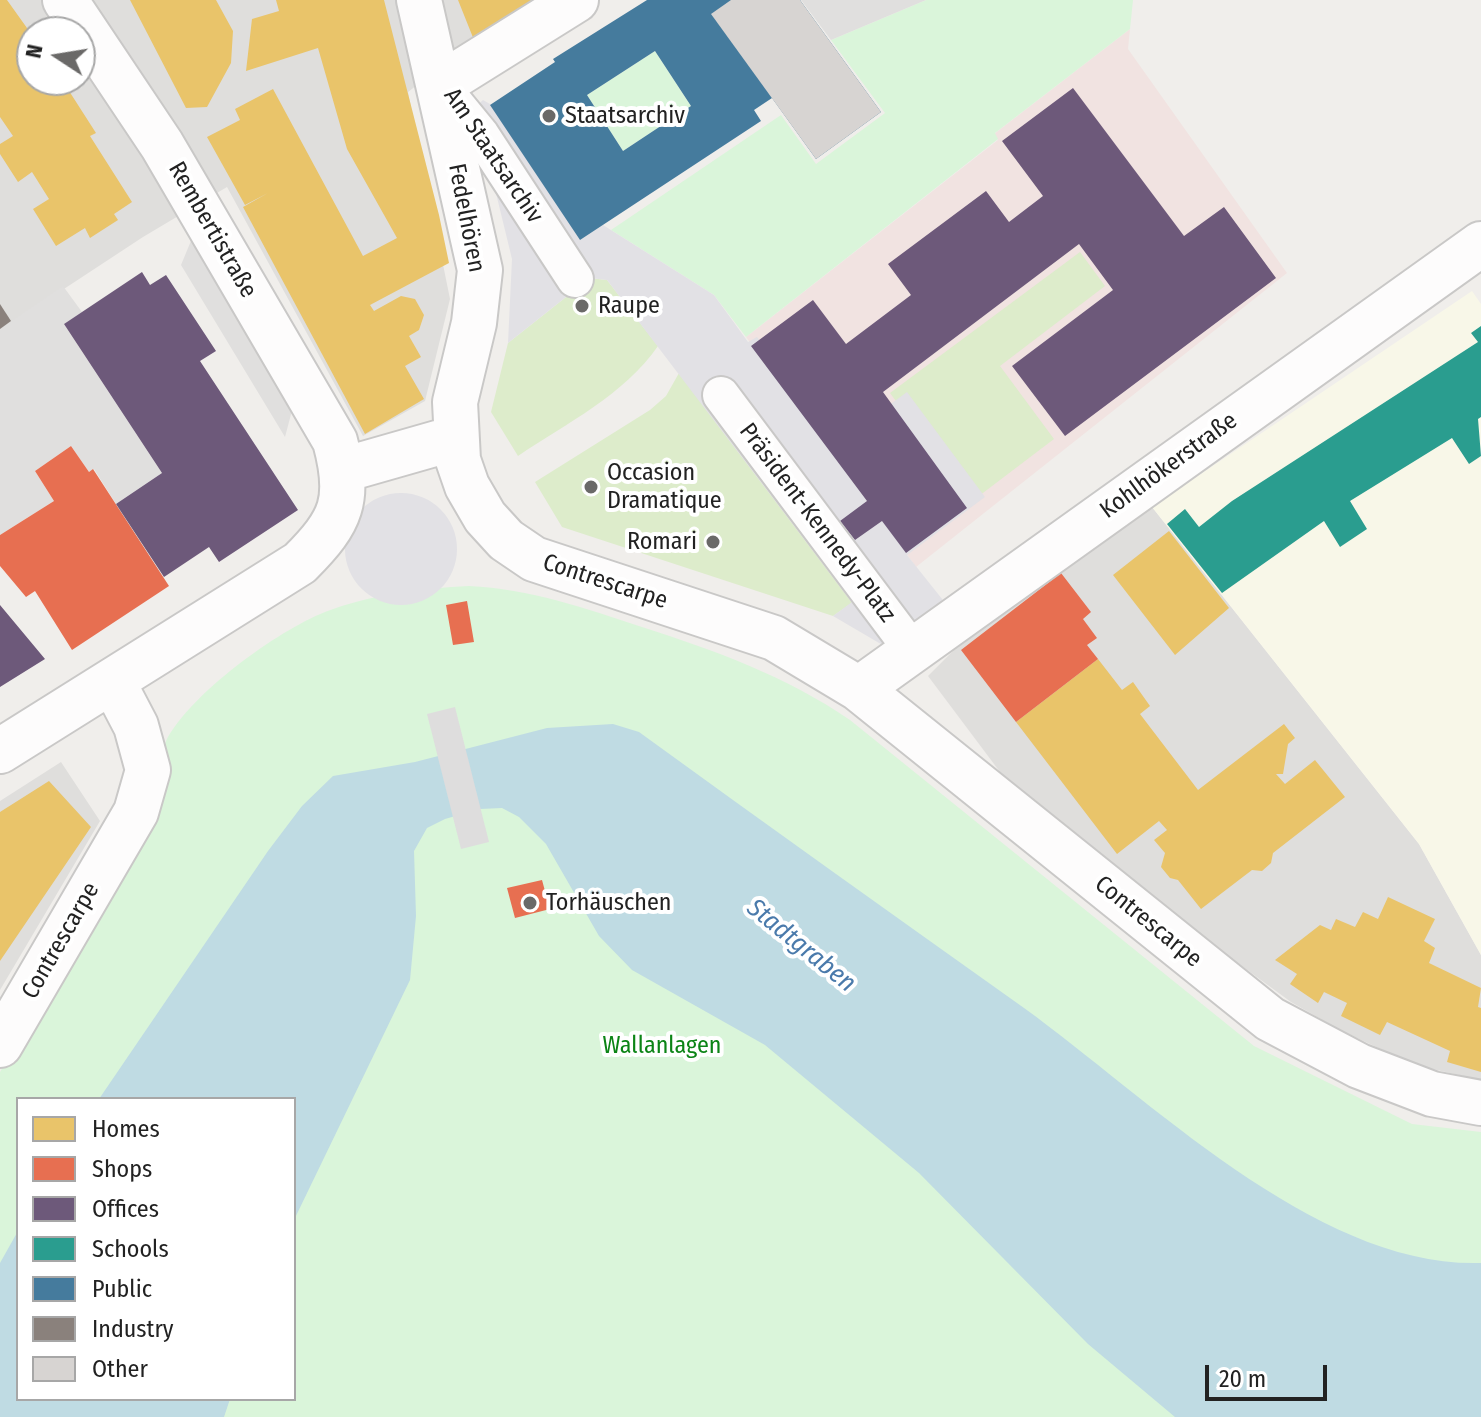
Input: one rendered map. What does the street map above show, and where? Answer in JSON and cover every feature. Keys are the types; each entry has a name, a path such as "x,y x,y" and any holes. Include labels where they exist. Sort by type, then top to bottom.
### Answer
{"street":[{"name":"Rembertistraße","path":"65,0 162,145 335,441 343,470"},
{"name":"Fedelhören","path":"419,0 480,270 474,323 455,402 455,438"},
{"name":"Am Staatsarchiv","path":"575,279 481,135 440,85 576,0"},
{"name":"Kohlhökerstraße","path":"859,689 1481,244"},
{"name":"Präsident-Kennedy-Platz","path":"721,395 913,651"},
{"path":"0,751 300,563 338,519 344,494 343,470 455,438"},
{"name":"Contrescarpe","path":"455,438 467,486 485,517 506,540 534,559 774,638 859,689 1270,1019 1359,1066 1432,1094 1481,1103"},
{"name":"Contrescarpe","path":"0,1045 136,812 148,770 136,726 113,682"}],"shaded area":[{"path":"0,0 538,0 470,44 408,92 450,299 425,401 363,436 227,187 143,237 0,331"},
{"path":"801,0 926,0 831,40"},
{"path":"1130,29 1128,49 1287,273 916,567 746,337 998,140 994,134"},
{"path":"483,100 490,104 580,240 603,225 714,295 748,342 757,337 838,443 907,392 985,497 907,555 958,619 903,657 833,616 852,602 607,280 590,278 508,343 512,259 475,107"},
{"path":"193,236 294,403 285,437 181,265"},
{"path":"63,286 82,312 64,324 162,473 116,504 94,469 89,472 71,446 35,471 54,501 0,535 0,329"},
{"path":"1472,291 1481,304 1481,955 1419,844 1152,507"},
{"path":"401,493 423,497 441,509 453,527 457,549 453,571 441,589 423,601 401,605 379,601 361,589 349,571 345,549 349,527 361,509 379,497"},
{"path":"1152,507 1419,844 1481,955 1481,1080 1415,1065 1342,1031 1291,1002 1183,923 1006,780 928,676 954,650"},
{"path":"61,762 100,821 0,990 0,801"}],"green space":[{"path":"926,0 1133,0 1130,29 995,133 998,139 746,337 714,295 611,230 781,115 816,164 885,113 831,40"},
{"path":"655,51 691,106 623,151 587,95"},
{"path":"1080,252 1105,286 1000,366 1054,439 971,502 890,393"},
{"path":"590,278 607,280 658,346 612,394 518,456 491,412 508,343"},
{"path":"679,373 852,603 833,616 562,527 535,482 650,410 666,396"},
{"name":"Wallanlagen","path":"469,586 536,595 723,655 801,690 850,720 1254,1046 1412,1124 1481,1132 1481,1417 0,1417 0,1072 166,790 165,746 178,723 236,666 283,634 325,612 396,593"}],"water":[{"name":"Stadtgraben","path":"613,724 639,732 1024,1008 1238,1172 1298,1209 1358,1238 1419,1257 1481,1263 1481,1417 1175,1417 1088,1344 919,1173 765,1045 632,970 599,936 546,844 519,817 502,808 480,809 445,819 427,828 414,851 416,916 410,980 296,1216 296,1097 100,1097 268,851 302,806 333,776 415,762 547,728"},
{"path":"16,1235 16,1401 229,1401 224,1417 0,1417 0,1263"}],"pier":[{"path":"455,707 489,842 461,849 427,714"}],"building: Homes":[{"path":"0,0 7,0 18,16 16,16 16,96 72,96 96,133 90,136 132,202 114,214 118,220 90,238 85,228 56,246 33,209 49,199 32,172 18,182 0,154 0,144 13,136 0,117"},
{"path":"130,0 216,0 233,31 231,63 207,107 186,108"},
{"path":"276,0 384,0 449,263 370,305 374,311 401,296 415,299 424,315 419,330 409,336 421,357 405,366 424,399 365,434 243,207 268,193 245,205 207,137 240,120 235,109 273,89 363,256 397,238 347,149 318,48 246,71 252,19 279,11"},
{"path":"458,0 534,0 474,40"},
{"path":"1169,531 1229,608 1175,655 1113,575"},
{"path":"1098,659 1122,690 1133,682 1150,706 1140,714 1198,790 1284,724 1295,738 1288,744 1283,774 1276,774 1285,784 1315,760 1345,797 1273,853 1271,863 1262,871 1252,870 1201,909 1178,880 1170,878 1161,867 1165,853 1154,840 1167,830 1159,821 1117,854 1016,722"},
{"path":"49,781 91,827 0,961 0,812"},
{"path":"1388,897 1435,919 1424,941 1435,948 1429,963 1481,988 1478,1007 1481,1008 1481,1072 1447,1062 1450,1051 1387,1022 1380,1035 1341,1016 1347,1003 1324,992 1318,1003 1290,984 1297,974 1275,960 1320,925 1331,930 1336,919 1355,927 1363,912 1378,919"}],"building: Shops":[{"path":"71,446 89,472 93,469 169,586 72,650 35,591 26,597 0,566 0,535 54,501 35,471"},
{"path":"1061,573 1091,612 1083,619 1097,638 1087,645 1098,659 1016,722 961,650"},
{"path":"467,601 474,642 453,645 446,605"},
{"name":"Torhäuschen","path":"542,880 545,891 553,893 547,898 550,909 515,918 507,888"}],"building: Offices":[{"path":"1073,88 1184,236 1224,207 1276,278 1065,436 1012,366 1113,290 1079,244 883,392 967,508 906,553 882,521 855,540 840,521 867,501 751,346 813,300 846,344 911,295 888,264 986,191 1009,222 1043,196 1002,141"},
{"path":"142,272 150,285 166,275 216,351 200,361 298,510 219,562 209,547 164,577 116,504 162,473 64,324"},
{"path":"0,605 45,659 0,687"}],"building: Schools":[{"path":"1481,326 1481,417 1478,419 1481,456 1469,464 1452,438 1350,501 1367,529 1340,547 1324,521 1222,593 1167,524 1185,509 1199,527 1232,501 1478,342 1471,333"}],"building: Public":[{"name":"Staatsarchiv","path":"647,0 800,0 881,112 816,159 772,98 754,110 761,121 580,240 490,105 555,62 553,59","holes":["655,51 691,106 623,151 587,95"]}],"building: Industry":[{"path":"0,304 11,321 0,329"}],"building: Other":[{"path":"731,0 800,0 881,112 816,159 711,14"}],"place":[{"name":"Staatsarchiv","path":"549,116"},
{"name":"Raupe","path":"582,306"},
{"name":"Occasion Dramatique","path":"591,487"},
{"name":"Romari","path":"713,542"},
{"name":"Torhäuschen","path":"530,903"}]}
